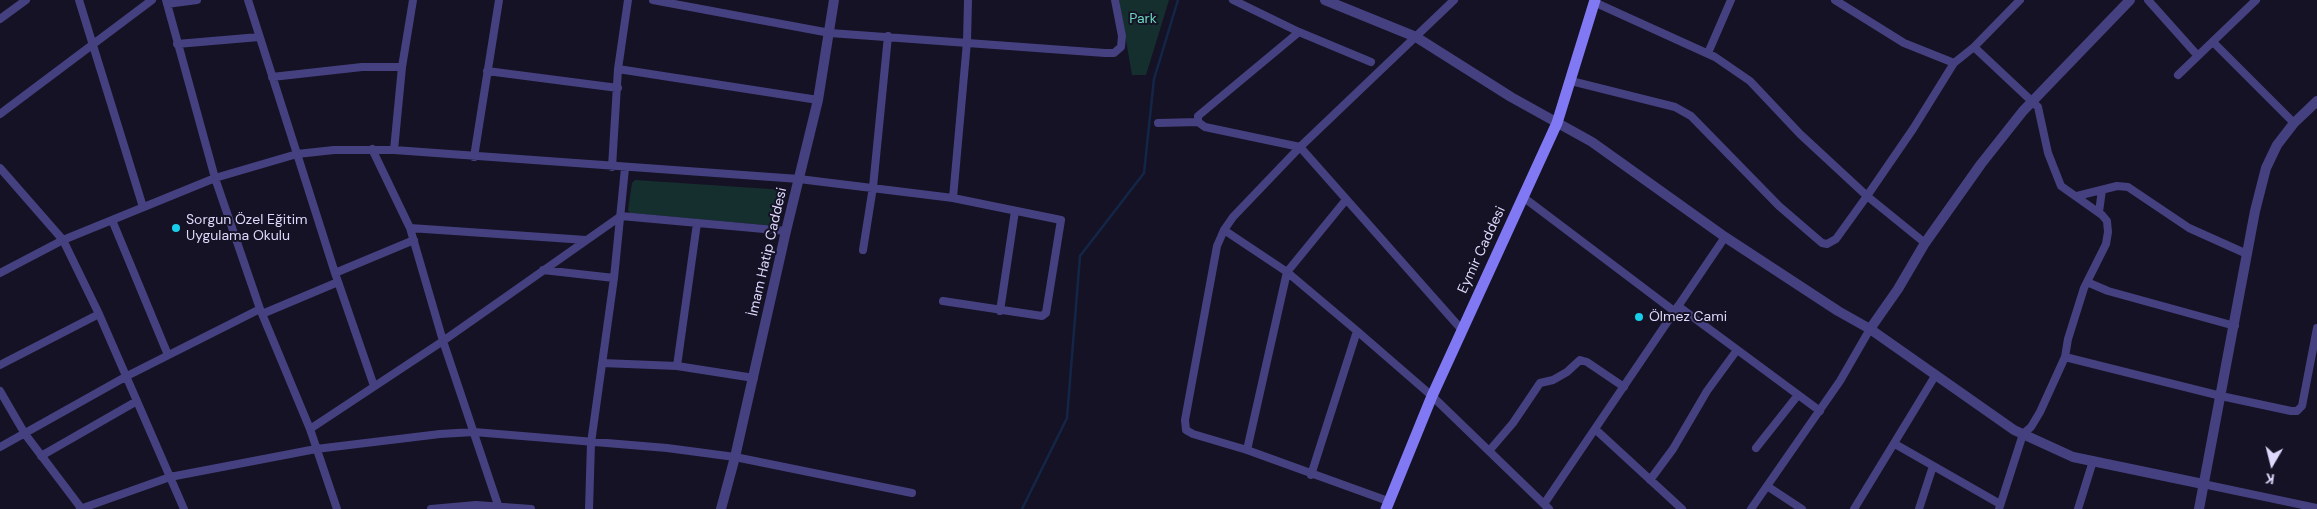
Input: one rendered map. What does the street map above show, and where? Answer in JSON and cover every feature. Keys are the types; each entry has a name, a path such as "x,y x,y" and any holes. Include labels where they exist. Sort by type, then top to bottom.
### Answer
{"main road":[{"name":"Eymir Caddesi","path":"1387,505 1432,396 1557,123 1594,1"}],"street":[{"path":"0,19 26,0"},
{"path":"79,0 143,207"},
{"path":"0,114 152,0"},
{"path":"197,0 166,2 215,178 261,311 310,429 337,509"},
{"path":"248,0 335,273 374,386"},
{"path":"394,150 402,67 412,0"},
{"path":"474,157 498,0"},
{"path":"612,167 618,69 628,0"},
{"path":"653,0 693,4 830,33 1114,53 1121,47 1122,36 1115,0"},
{"name":"İmam Hatip Caddesi","path":"721,509 754,378 786,231 818,100 834,0"},
{"path":"953,198 967,42 968,0"},
{"path":"1233,0 1299,32 1371,62"},
{"path":"1325,0 1416,37 1510,97 1592,142 1725,237 1838,311 1870,329 1935,376 2022,434 2073,457 2204,484 2284,505 2317,508"},
{"path":"1387,505 1246,450 1193,434 1185,427 1217,246 1224,230 1232,218 1300,147 1454,0"},
{"path":"1708,53 1731,0"},
{"path":"1835,0 1904,43 1954,63"},
{"path":"1571,81 1675,107 1691,116 1779,206 1822,243 1827,244 1836,239 1867,196 1913,129 1954,63 1974,47 2020,0"},
{"path":"1751,509 1840,381 1870,329 1925,243 1981,164 2032,101 2130,0"},
{"path":"2148,0 2198,56"},
{"path":"2178,75 2256,0"},
{"path":"1594,1 1708,53 1750,81 1800,134 1867,196 1925,243"},
{"path":"1198,122 1198,116 1299,32"},
{"path":"863,250 873,187 888,36"},
{"path":"177,44 259,37"},
{"path":"2213,42 2294,123"},
{"path":"1895,444 1999,507 2022,434 2031,427 2040,412 2065,357 2068,339 2087,282 2106,244 2107,221 2099,212 2061,186 2056,175 2038,108 1974,47"},
{"path":"272,77 362,67 402,67"},
{"path":"618,69 818,100"},
{"path":"486,72 618,88"},
{"path":"2199,509 2235,326 2247,254 2266,168 2278,145 2294,123 2317,101"},
{"path":"1158,123 1198,122 1205,127 1300,147 1345,201 1462,330"},
{"path":"372,149 410,228 443,340 498,505"},
{"path":"0,273 64,240 215,178 297,154 372,149 873,187 953,198 1061,220 1046,313 1042,316 1000,311 943,300"},
{"path":"0,168 64,240 127,376 184,509"},
{"path":"589,509 591,443 614,278 625,168"},
{"path":"2077,196 2117,186 2128,188 2189,228 2247,254"},
{"path":"2099,212 2102,190"},
{"path":"1523,197 1820,411"},
{"path":"1246,450 1287,272 1345,201"},
{"path":"1000,311 1015,211"},
{"path":"310,429 443,340 621,216 786,231"},
{"path":"112,220 168,355"},
{"path":"678,366 697,223"},
{"path":"410,228 586,240"},
{"path":"1224,230 1287,272 1357,331 1432,396 1546,506 1595,429 1725,237"},
{"path":"335,273 414,240"},
{"path":"544,270 614,278"},
{"path":"0,447 168,355 261,311 338,282"},
{"path":"2087,282 2108,291 2235,326"},
{"path":"0,365 99,314"},
{"path":"2065,357 2221,396 2297,411 2302,406 2317,328"},
{"path":"1311,475 1357,331"},
{"path":"1650,480 1673,449 1707,391 1737,350"},
{"path":"1488,451 1512,423 1540,383 1552,380 1567,372 1580,360 1587,362 1624,386"},
{"path":"602,362 678,366 754,378"},
{"path":"1854,509 1935,376"},
{"path":"0,391 25,434 80,509 170,477 316,450 440,434 474,432 667,448 735,457 912,493"},
{"path":"1756,448 1798,395"},
{"path":"41,456 137,401"},
{"path":"1595,429 1682,509"},
{"path":"2078,509 2093,461"},
{"path":"1919,509 1933,466"},
{"path":"1767,486 1802,509"},
{"path":"431,509 460,505 498,505 532,509"}],"green space":[{"name":"Park","path":"1119,0 1169,0 1146,75 1132,75"},
{"path":"635,180 785,190 779,223 776,226 630,213 628,210 632,183"}],"waterway":[{"path":"1022,509 1067,418 1080,256 1144,173 1154,79 1178,0"}],"place":[{"name":"Sorgun Özel Eğitim Uygulama Okulu","path":"176,228"},
{"name":"Ölmez Cami","path":"1639,317"}]}
